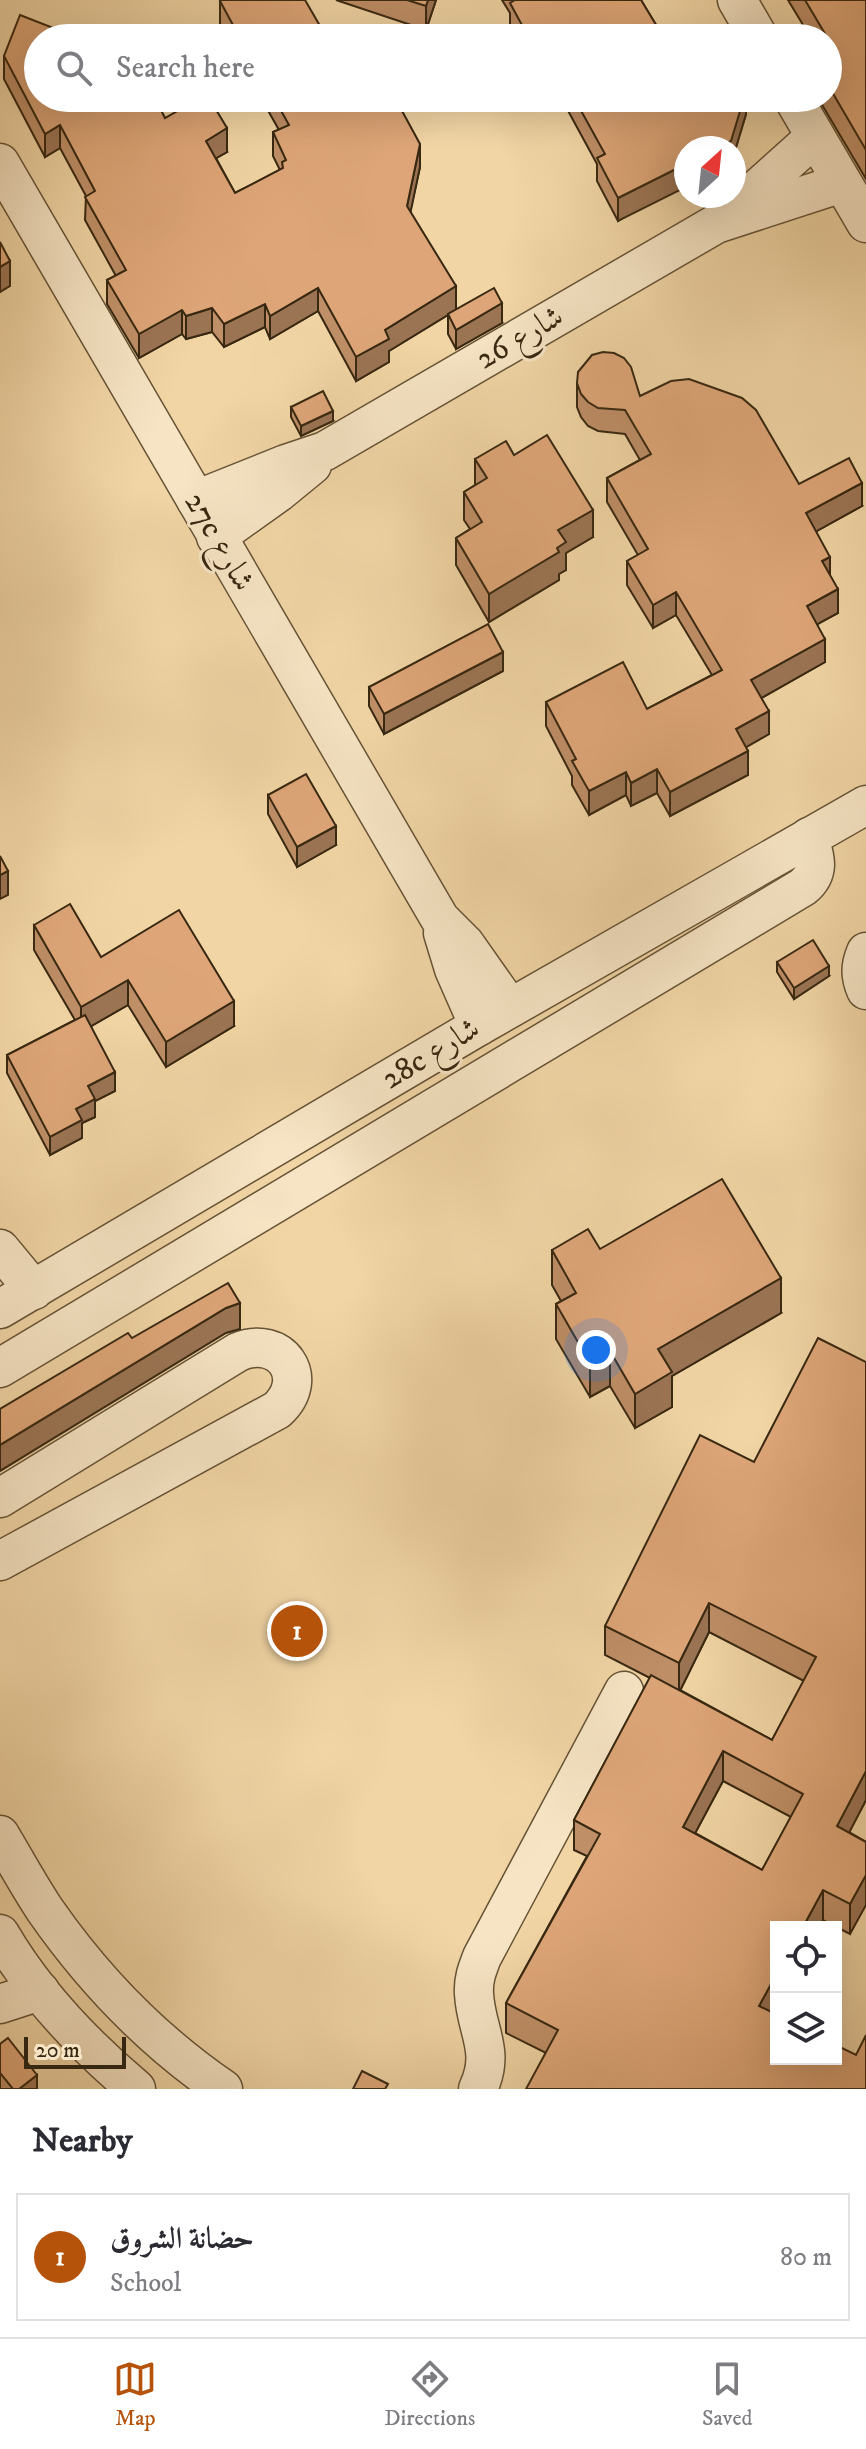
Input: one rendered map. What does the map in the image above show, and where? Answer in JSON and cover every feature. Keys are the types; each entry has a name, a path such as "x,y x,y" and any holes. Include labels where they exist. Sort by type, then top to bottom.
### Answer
{"street":[{"path":"737,0 751,24"},
{"path":"801,112 866,223"},
{"name":"شارع 26","path":"196,500 325,451 716,224 815,137"},
{"name":"27c شارع","path":"0,163 440,919 454,969 494,1017"},
{"name":"شارع 26","path":"716,224 842,183"},
{"name":"شارع 26","path":"216,537 296,479 325,451"},
{"name":"28c شارع","path":"0,1309 494,1017 866,805"},
{"path":"0,1368 803,887 814,875 816,867 809,837"},
{"path":"866,952 861,964 861,979 866,990"},
{"path":"0,1249 34,1290"},
{"path":"0,1498 238,1352 261,1347 273,1350 283,1357 289,1367 293,1379 291,1391 286,1402 277,1410 0,1561"},
{"path":"478,2089 486,2069 487,2053 474,1997 474,1977 624,1691"},
{"path":"0,1835 44,1908 90,1970 143,2025 223,2089"},
{"path":"2,1942 72,2029 136,2089"},
{"path":"0,2004 40,1991"}],"building":[{"path":"305,0 319,24 232,24 220,1"},
{"path":"407,0 428,0 426,6"},
{"path":"515,0 641,0 656,24 521,24 510,3"},
{"path":"805,0 866,0 866,150 842,109 842,24 819,24"},
{"path":"20,15 43,24 24,24 24,94 4,56"},
{"path":"33,112 162,112 165,118 176,112 217,112 227,128 206,141 235,193 283,168 282,162 286,160 273,132 289,125 282,112 403,112 420,144 407,206 456,286 385,330 389,339 356,357 318,288 270,316 265,304 224,324 212,308 186,316 182,310 139,334 107,280 126,270 85,197 95,191 60,125 45,134"},
{"path":"582,112 740,112 733,136 674,136 674,170 618,198 597,158 605,154"},
{"path":"0,242 10,261 0,267"},
{"path":"494,288 502,303 456,330 448,314"},
{"path":"603,352 624,358 631,367 640,396 671,381 689,379 742,398 756,410 799,484 849,458 862,483 806,513 830,557 822,561 838,589 807,606 825,639 751,680 769,711 736,729 748,751 670,792 657,769 631,783 626,772 589,791 546,702 623,662 647,709 722,670 676,592 653,605 627,561 648,549 607,478 651,454 625,410 598,408 581,394 577,383 578,372 592,355"},
{"path":"323,391 333,411 301,426 291,407"},
{"path":"547,435 593,510 558,530 566,542 557,548 559,552 489,594 456,538 482,522 464,492 487,478 475,459 506,441 514,455"},
{"path":"488,624 503,652 384,714 369,687"},
{"path":"306,774 336,826 297,847 268,795"},
{"path":"0,856 8,871 0,875"},
{"path":"70,904 101,957 179,910 234,1001 166,1042 128,980 81,1007 34,925"},
{"path":"813,940 829,966 794,988 777,962"},
{"path":"85,1015 115,1072 88,1086 95,1099 76,1109 82,1120 50,1137 7,1055"},
{"path":"722,1179 781,1278 658,1349 672,1372 635,1394 610,1351 590,1363 556,1304 576,1293 552,1250 588,1229 600,1249"},
{"path":"228,1283 240,1303 226,1308 0,1445 0,1409 128,1333 132,1338"},
{"path":"818,1338 866,1362 866,1771 837,1826 866,1842 866,1875 850,1904 823,1890 806,1921 770,1921 770,1986 759,2006 770,2011 770,2065 842,2065 842,2048 856,2055 866,2035 866,2089 526,2089 558,2030 506,2003 600,1834 574,1820 651,1675 772,1740 816,1657 709,1603 679,1663 605,1626 700,1435 754,1462","holes":["723,1751 803,1794 762,1870 683,1827"]},
{"path":"8,2038 37,2075 19,2089 13,2089 0,2073 0,2044"},
{"path":"362,2071 388,2084 385,2089 353,2089"}],"place":[{"name":"حضانة الشروق","path":"297,1631"}]}
